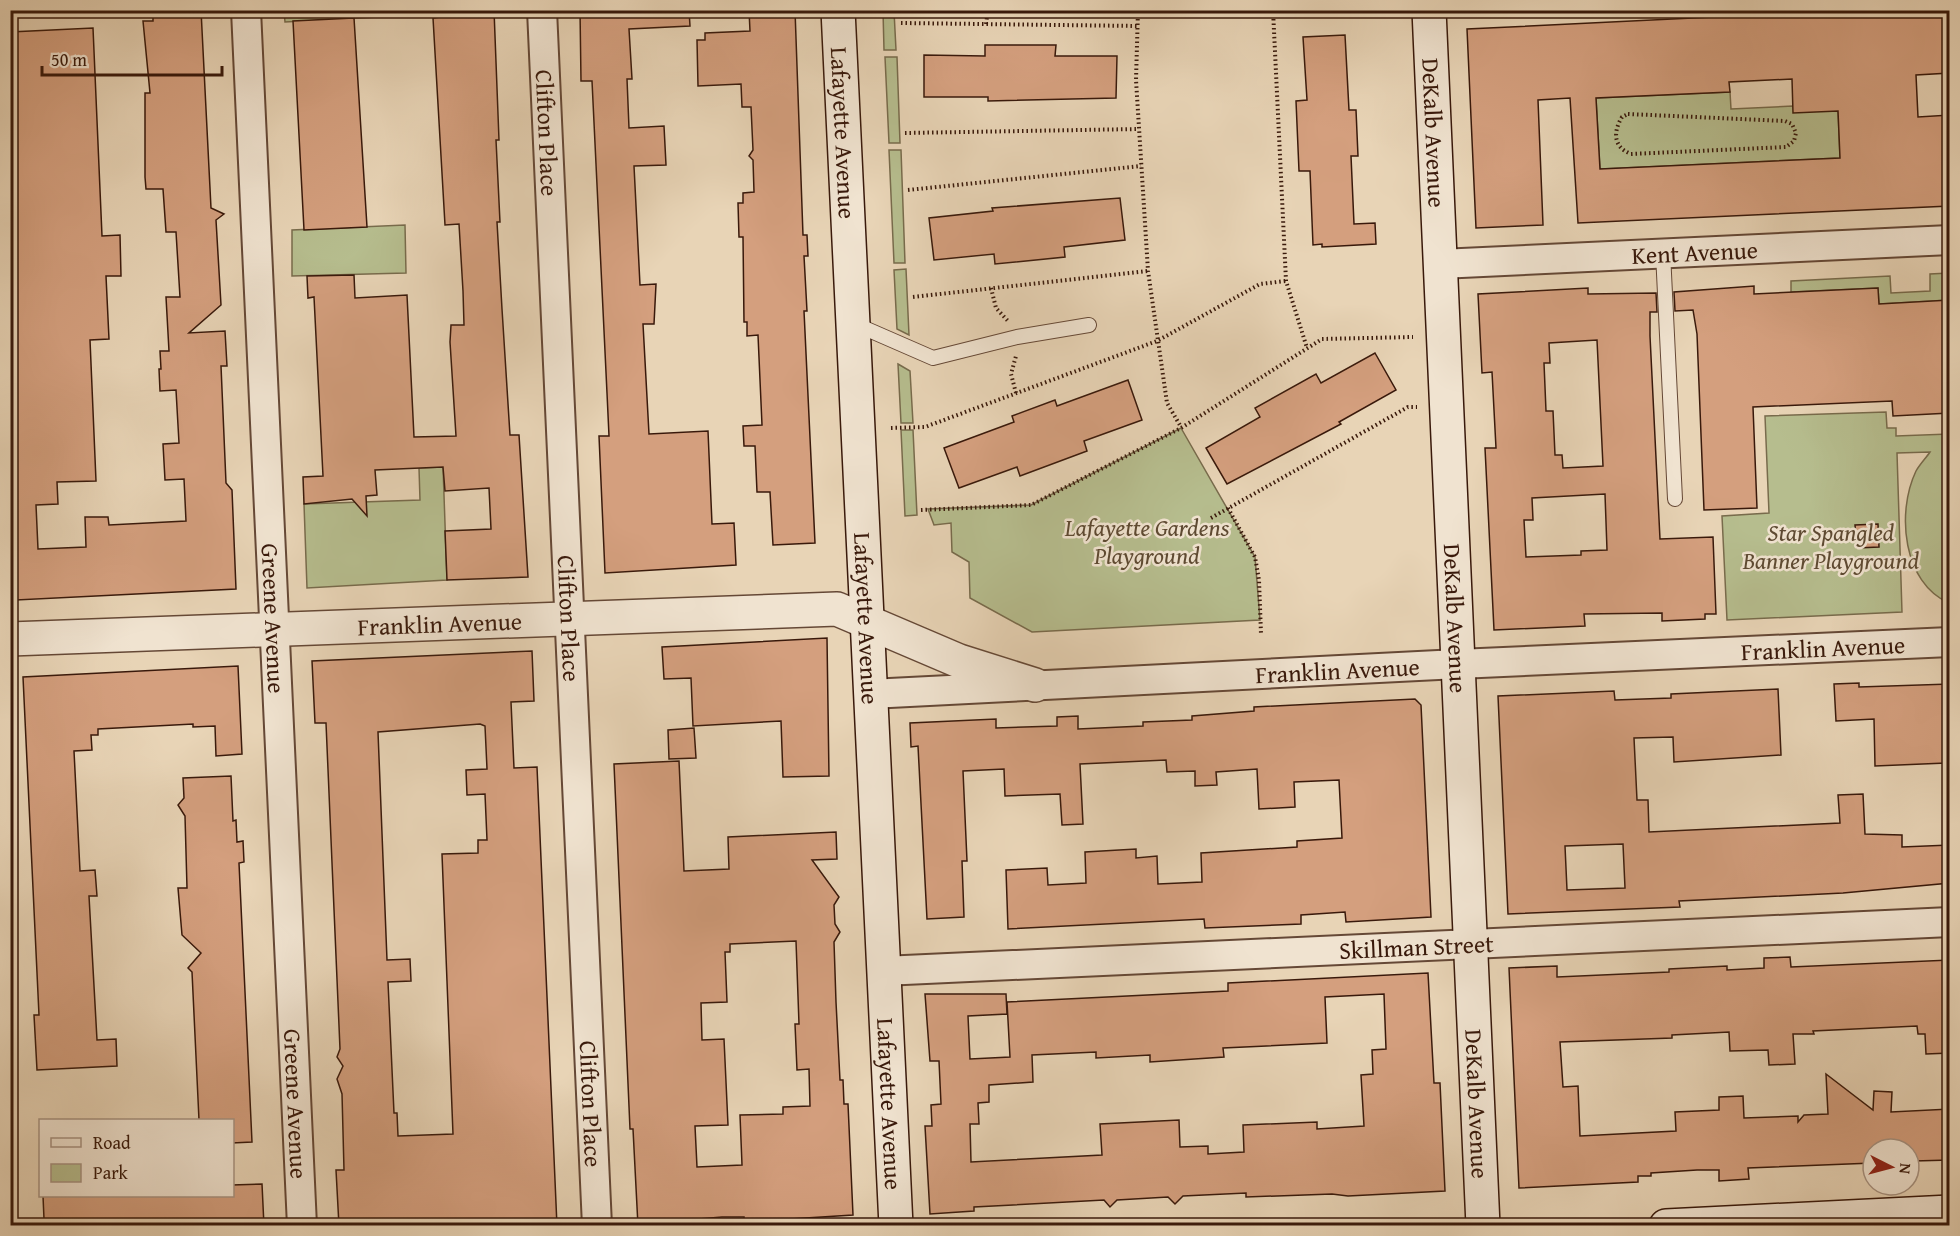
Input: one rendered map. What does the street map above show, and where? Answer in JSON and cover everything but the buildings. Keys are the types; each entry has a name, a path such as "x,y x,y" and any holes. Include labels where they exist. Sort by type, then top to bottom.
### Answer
{"main road":[{"name":"Lafayette Avenue","path":"838,10 896,1226"},
{"name":"DeKalb Avenue","path":"1429,10 1483,1226"},
{"name":"Franklin Avenue","path":"10,639 837,609 959,661 1035,685"},
{"path":"1666,1226 1950,1212"}],"street":[{"name":"Greene Avenue","path":"246,10 302,1226"},
{"name":"Clifton Place","path":"542,10 597,1226"},
{"name":"Kent Avenue","path":"1440,264 1950,240"},
{"name":"Franklin Avenue","path":"870,694 1950,642"},
{"name":"Skillman Street","path":"883,971 1950,922"}],"lane":[{"path":"1662,253 1675,500"},
{"path":"854,323 933,358 1017,337 1089,326"}],"path":[{"path":"986,24 988,10"},
{"path":"1138,10 1136,80 1148,271 1167,403 1181,428"},
{"path":"1274,10 1286,281 1307,348"},
{"path":"1274,16 1400,11"},
{"path":"901,23 1138,26"},
{"path":"1628,114 1785,122 1792,124 1796,133 1794,141 1786,147 1639,155 1622,151 1616,143 1617,126 1622,117 1628,114"},
{"path":"905,133 1139,129"},
{"path":"908,190 1142,166"},
{"path":"913,297 1148,271"},
{"path":"891,428 925,427 1157,341 1260,284 1286,281"},
{"path":"921,510 1031,505 1181,428 1322,339 1413,337"},
{"path":"1211,518 1408,407 1417,406"},
{"path":"1228,508 1255,557 1259,580 1261,634"}],"green space":[{"path":"415,10 415,15 285,22 284,11"},
{"path":"883,11 894,11 896,50 884,50"},
{"path":"885,57 897,57 900,143 889,143"},
{"path":"1730,92 1731,109 1793,106 1838,111 1840,158 1600,169 1596,98"},
{"path":"889,150 901,150 905,263 894,263"},
{"path":"405,225 406,273 292,276 292,230"},
{"path":"906,269 909,335 897,329 894,270"},
{"path":"1949,273 1949,300 1879,304 1878,288 1791,292 1791,281 1890,276 1891,293 1930,291 1930,274"},
{"path":"898,364 910,371 913,423 901,423"},
{"name":"Star Spangled Banner Playground","path":"1886,412 1887,428 1896,428 1896,436 1949,434 1949,603 1934,593 1922,580 1913,564 1908,545 1906,507 1910,488 1916,471 1930,452 1897,453 1902,612 1727,620 1722,516 1769,513 1765,416"},
{"name":"Lafayette Gardens Playground","path":"1181,428 1255,557 1260,620 1032,632 970,598 969,562 952,552 951,523 934,525 928,509 1031,505"},
{"path":"901,430 913,430 917,515 905,516"},
{"path":"443,467 447,580 307,588 304,504 420,500 419,468"}]}
